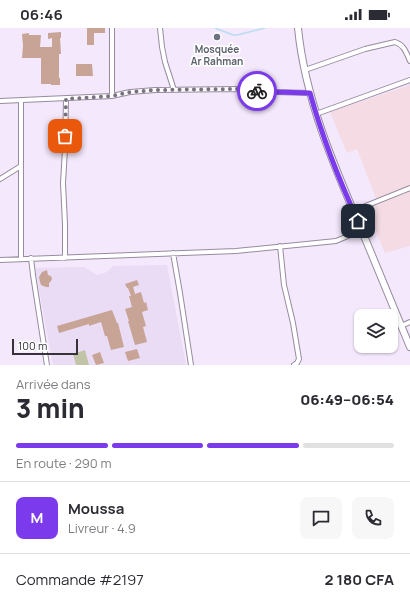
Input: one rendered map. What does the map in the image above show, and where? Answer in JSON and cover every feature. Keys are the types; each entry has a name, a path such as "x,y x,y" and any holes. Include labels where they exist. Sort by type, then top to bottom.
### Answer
{"main road":[{"path":"298,28 305,70 316,114 353,211 410,346"}],"street":[{"path":"112,28 112,96"},
{"path":"160,28 165,62 174,90"},
{"path":"305,70 365,49 395,42 400,43 404,47 410,60"},
{"path":"316,114 410,80"},
{"path":"0,100 66,99 112,96 130,92 174,90 238,89 310,93"},
{"path":"65,258 63,183 66,99"},
{"path":"20,100 21,259"},
{"path":"0,179 20,166"},
{"path":"353,211 410,188"},
{"path":"0,260 236,251 336,241 362,230"},
{"path":"280,246 284,285 293,323 299,359 294,365"},
{"path":"172,253 192,365"},
{"path":"32,258 33,275 47,365"},
{"path":"401,326 410,322"}],"shaded area":[{"path":"410,85 410,246 385,253 367,209 378,204 357,149 347,153 330,112"},
{"path":"167,265 186,365 53,365 35,268 84,267 97,275 107,272 113,266"}],"green space":[{"path":"85,350 89,365 76,365 73,354"}],"building":[{"path":"87,28 105,28 105,33 94,33 94,45 87,45"},
{"path":"61,32 61,54 59,54 60,85 41,84 41,58 22,58 22,34 29,33 29,35 41,35 40,47 52,47 52,38 48,39 48,33"},
{"path":"76,64 92,64 93,76 76,76"},
{"path":"47,270 48,275 51,276 52,279 49,283 49,287 41,285 39,277 42,272"},
{"path":"137,280 139,285 133,287 135,294 141,292 148,310 142,312 146,326 143,327 147,342 135,345 125,309 132,307 129,296 131,296 125,284"},
{"path":"112,310 118,323 124,347 111,350 101,322 59,333 57,326"},
{"path":"137,349 140,358 128,361 125,352"},
{"path":"100,352 104,363 96,365 92,355"}],"waterway":[{"path":"215,28 233,35 265,28"}],"way so far":[{"path":"65,136 66,99 112,96 130,92 155,90 238,89 257,91"}],"place":[{"name":"Mosquée Ar Rahman","path":"217,37"}],"route":[{"path":"257,91 310,93 333,161 358,221"}]}
